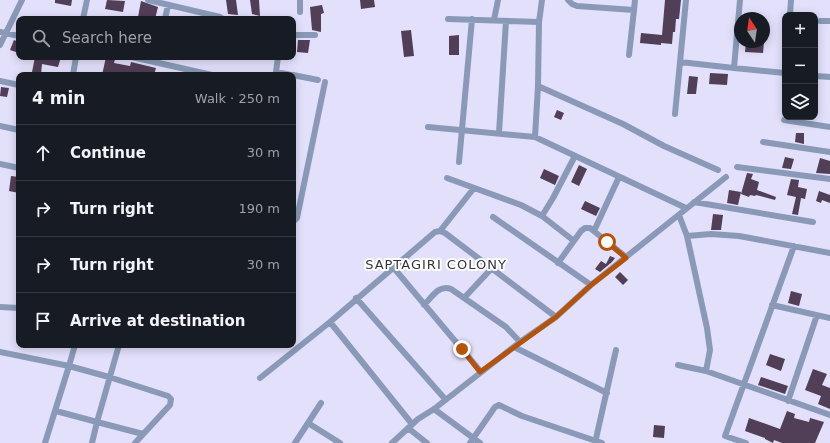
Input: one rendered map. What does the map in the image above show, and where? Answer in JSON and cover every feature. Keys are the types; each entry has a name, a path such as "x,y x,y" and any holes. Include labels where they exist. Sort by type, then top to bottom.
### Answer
{"street":[{"path":"0,45 3,33 22,0"},
{"path":"83,16 86,0"},
{"path":"148,0 158,1 168,5 216,16"},
{"path":"300,0 300,12"},
{"path":"494,20 498,0"},
{"path":"535,136 538,86 539,22 542,0"},
{"path":"568,0 577,6 634,10"},
{"path":"629,55 635,0"},
{"path":"675,114 686,0"},
{"path":"734,68 740,0"},
{"path":"790,12 791,0"},
{"path":"166,16 168,5"},
{"path":"448,19 539,22"},
{"path":"459,162 472,19"},
{"path":"499,133 506,21"},
{"path":"820,21 830,21"},
{"path":"3,33 16,35"},
{"path":"296,34 315,34"},
{"path":"74,72 76,60"},
{"path":"145,60 199,72"},
{"path":"275,72 277,60"},
{"path":"680,62 782,73"},
{"path":"296,76 318,80"},
{"path":"818,76 830,76"},
{"path":"0,81 16,84"},
{"path":"296,219 325,82"},
{"path":"538,86 623,124 664,146 718,170"},
{"path":"784,120 830,127"},
{"path":"0,126 16,129"},
{"path":"428,127 535,136 686,208"},
{"path":"763,142 830,152"},
{"path":"542,216 575,156"},
{"path":"0,164 16,167"},
{"path":"737,167 830,179"},
{"path":"594,232 619,177"},
{"path":"392,443 410,426 480,372 556,317 591,285 726,177"},
{"path":"447,178 521,205 542,216 574,241"},
{"path":"260,378 330,322 356,298 435,232 440,231 474,188"},
{"path":"694,202 813,222"},
{"path":"679,214 687,236 701,298 710,350 706,371"},
{"path":"493,217 591,285"},
{"path":"558,263 581,231 585,228 590,228 626,258"},
{"path":"440,231 445,233 556,317"},
{"path":"687,236 711,234 739,236 830,253"},
{"path":"746,443 725,436 794,246"},
{"path":"393,267 480,372"},
{"path":"464,298 492,268"},
{"path":"424,305 440,288 451,288 506,327 520,342"},
{"path":"356,298 445,399"},
{"path":"772,305 830,318"},
{"path":"0,307 16,308"},
{"path":"788,401 817,315"},
{"path":"330,322 410,426 428,443"},
{"path":"514,347 607,393"},
{"path":"45,443 74,348"},
{"path":"92,443 118,348"},
{"path":"471,441 495,406 499,405 522,416 598,442 616,350"},
{"path":"0,352 69,366 168,396 171,399 170,405 135,443"},
{"path":"678,365 706,371 830,415"},
{"path":"295,443 321,403"},
{"path":"434,409 471,441 480,443"},
{"path":"56,411 143,434"},
{"path":"308,423 340,443"}],"building":[{"path":"55,0 72,0 71,6 55,3"},
{"path":"107,0 125,1 123,12 105,9"},
{"path":"226,0 236,0 238,15 228,14"},
{"path":"250,0 259,0 260,16 252,14"},
{"path":"360,0 374,0 375,7 361,9"},
{"path":"665,0 681,0 679,19 676,19 672,44 661,43 661,45 640,43 641,33 662,35"},
{"path":"141,1 158,7 156,16 138,16"},
{"path":"322,5 324,13 321,14 321,32 312,30 310,7"},
{"path":"411,30 414,56 404,57 401,31"},
{"path":"459,35 459,55 449,55 449,36"},
{"path":"14,40 16,41 16,52 10,50"},
{"path":"298,40 310,40 308,53 297,52"},
{"path":"745,48 763,48 763,53 745,52"},
{"path":"34,60 60,60 58,67 42,64 41,72 32,72"},
{"path":"105,60 115,60 114,63 130,66 131,62 156,68 155,72 103,72"},
{"path":"710,73 728,74 727,85 709,84"},
{"path":"689,76 698,77 696,94 687,94"},
{"path":"1,87 9,88 7,97 0,96"},
{"path":"557,110 564,113 561,120 554,117"},
{"path":"796,133 804,133 804,144 795,142"},
{"path":"785,157 794,159 791,169 782,168"},
{"path":"820,158 830,161 830,174 816,173"},
{"path":"579,165 587,169 579,186 571,182"},
{"path":"544,169 559,176 555,185 540,178"},
{"path":"747,173 753,174 751,179 759,182 757,190 776,197 775,200 756,195 750,195 749,197 741,194"},
{"path":"11,176 16,177 16,192 9,191"},
{"path":"791,179 799,180 798,187 807,189 805,199 801,198 798,215 792,214 796,197 787,195"},
{"path":"729,190 741,192 738,205 727,203"},
{"path":"819,191 830,195 830,203 822,200 821,203 816,201"},
{"path":"585,201 600,208 596,216 581,209"},
{"path":"713,214 723,215 721,230 711,230"},
{"path":"610,256 615,258 612,262 600,272 595,269 601,261 606,264"},
{"path":"620,272 628,280 623,285 615,277"},
{"path":"791,291 802,294 799,306 788,303"},
{"path":"770,354 785,359 781,371 766,365"},
{"path":"813,369 827,374 822,385 830,388 830,409 818,404 821,396 805,390"},
{"path":"761,377 788,386 785,394 758,385"},
{"path":"787,411 795,414 794,418 809,422 810,418 824,422 815,443 782,443 774,440 773,443 765,438 745,431 749,418 780,429"},
{"path":"654,425 665,426 664,438 653,437"}],"district":[{"name":"SAPTAGIRI COLONY","path":"436,264"}],"route":[{"path":"462,349 480,372 556,317 591,285 626,258 607,242"}]}
